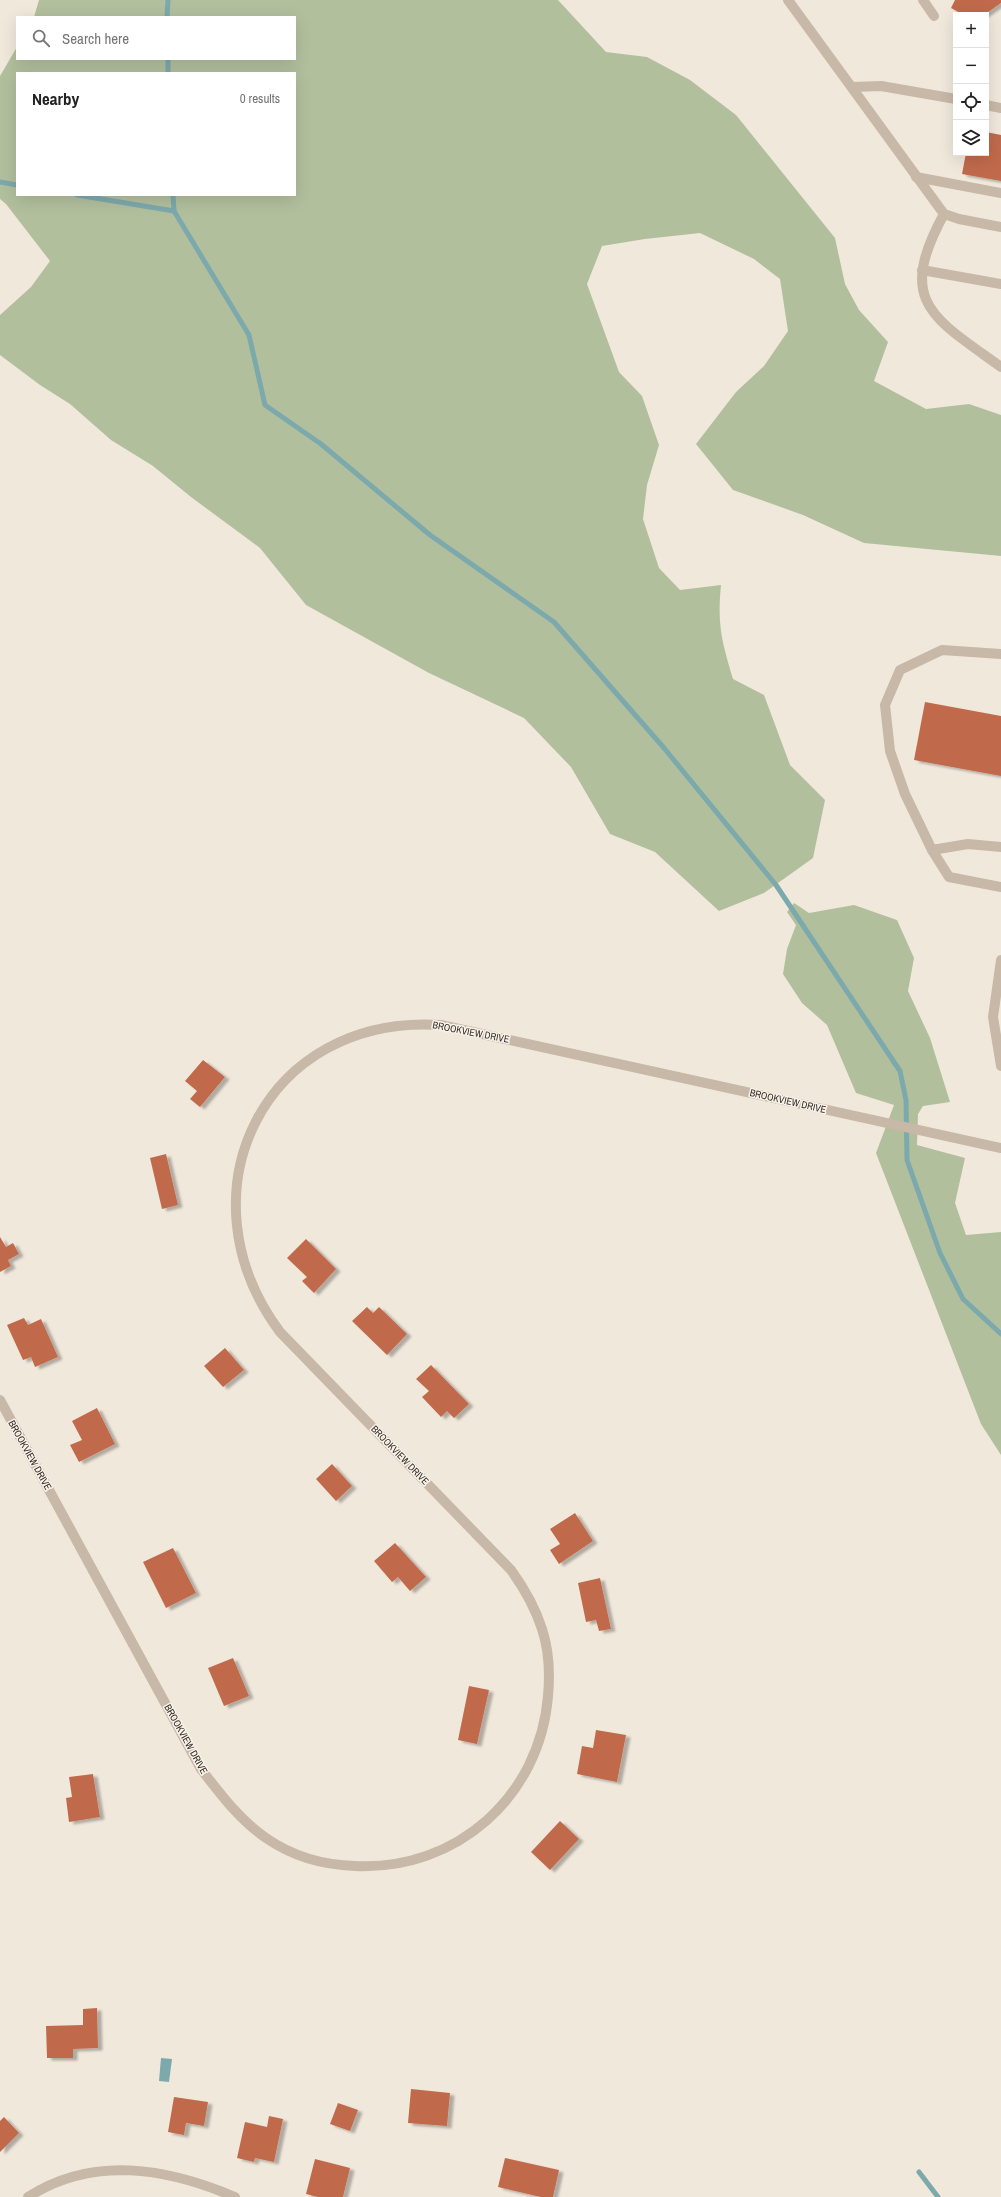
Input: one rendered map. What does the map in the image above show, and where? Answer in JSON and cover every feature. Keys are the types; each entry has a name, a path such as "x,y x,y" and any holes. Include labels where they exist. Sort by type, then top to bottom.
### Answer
{"street":[{"path":"788,0 944,214 959,219 1001,227"},
{"path":"923,0 934,16"},
{"path":"852,87 881,86 953,98"},
{"path":"989,106 1001,108"},
{"path":"916,177 1001,193"},
{"path":"944,214 930,239 922,270 922,289 928,307 940,321 1001,367"},
{"path":"922,270 1001,284"},
{"path":"1001,654 942,650 900,670 885,705 890,750 905,794 932,850 948,877 1001,887"},
{"path":"932,850 968,844 1001,847"},
{"path":"1001,960 993,1017 1001,1066"},
{"name":"BROOKVIEW DRIVE","path":"0,1400 201,1769 228,1805 267,1839 312,1860 339,1865 370,1867 397,1864 426,1856 455,1843 481,1825 507,1799 520,1783 532,1761 544,1724 549,1680 548,1656 542,1630 527,1595 511,1570 280,1332 263,1306 245,1265 238,1240 235,1208 236,1188 242,1157 260,1115 278,1089 296,1070 328,1047 370,1030 402,1024 421,1024 460,1028 1001,1148"},
{"path":"28,2197 52,2184 76,2175 103,2170 131,2169 158,2172 184,2178 235,2197"}],"green space":[{"path":"39,0 558,0 606,52 647,57 690,80 736,115 835,238 845,284 859,310 888,342 874,381 926,409 969,404 1001,415 1001,556 864,543 803,515 733,490 696,444 736,392 764,366 788,331 780,279 754,259 700,233 645,239 602,246 587,284 619,372 642,396 659,445 647,485 643,519 659,568 680,590 721,585 721,633 733,679 764,695 790,765 825,800 813,858 764,893 719,911 655,852 610,834 571,767 524,718 429,673 306,605 260,548 191,497 153,466 111,440 70,404 40,385 0,355 0,315 31,287 50,261 6,204 0,199 0,76 16,49 16,60 296,60 296,16 34,16"},
{"path":"794,903 809,913 854,905 897,920 914,958 908,991 930,1038 950,1102 923,1106 918,1114 917,1145 965,1158 955,1203 966,1235 1001,1232 1001,1455 981,1424 876,1153 894,1105 856,1093 827,1025 802,1003 783,974 787,949 796,925 787,912"}],"water":[{"path":"161,2058 172,2059 169,2082 159,2081"}],"building":[{"path":"955,0 1001,0 1001,3 988,12 958,12 951,8"},
{"path":"989,133 1001,135 1001,181 962,174 965,156 989,156"},
{"path":"925,702 1001,716 1001,776 914,760"},
{"path":"203,1060 225,1077 200,1107 190,1099 197,1091 185,1081"},
{"path":"166,1154 178,1205 162,1209 150,1158"},
{"path":"0,1237 6,1247 13,1243 19,1254 8,1260 11,1266 0,1272"},
{"path":"306,1239 336,1269 314,1293 302,1281 307,1277 287,1258"},
{"path":"367,1307 373,1313 379,1307 407,1334 387,1355 352,1321"},
{"path":"24,1318 28,1325 41,1319 58,1357 35,1367 31,1357 23,1360 7,1325"},
{"path":"225,1348 244,1370 223,1387 204,1366"},
{"path":"431,1365 469,1404 454,1418 447,1411 441,1417 422,1397 429,1391 416,1379"},
{"path":"97,1408 115,1444 79,1462 70,1445 82,1440 72,1421"},
{"path":"332,1464 352,1486 336,1501 316,1479"},
{"path":"575,1513 593,1541 559,1564 550,1550 560,1544 550,1529"},
{"path":"395,1543 426,1577 410,1591 398,1577 392,1582 374,1561"},
{"path":"173,1548 196,1593 166,1608 143,1562"},
{"path":"600,1578 611,1629 599,1631 596,1620 586,1622 578,1583"},
{"path":"233,1658 249,1696 224,1706 208,1668"},
{"path":"469,1686 489,1690 477,1744 458,1740"},
{"path":"596,1730 626,1735 617,1782 577,1774 582,1746 593,1748"},
{"path":"93,1774 100,1817 69,1822 66,1798 72,1797 69,1777"},
{"path":"560,1821 579,1839 550,1870 531,1852"},
{"path":"97,2008 98,2048 73,2049 73,2058 47,2058 46,2026 83,2025 83,2009"},
{"path":"411,2089 450,2093 447,2126 408,2123"},
{"path":"174,2097 208,2102 204,2126 186,2123 184,2135 168,2132"},
{"path":"338,2103 358,2110 350,2131 330,2124"},
{"path":"269,2116 283,2119 274,2162 255,2158 254,2162 237,2158 245,2122 267,2127"},
{"path":"4,2117 19,2133 0,2152 0,2121"},
{"path":"505,2158 559,2170 553,2197 541,2197 498,2187"},
{"path":"315,2159 350,2168 343,2197 318,2197 306,2194"}],"waterway":[{"path":"167,16 168,0"},
{"path":"168,60 168,72"},
{"path":"0,182 16,185"},
{"path":"83,196 174,211"},
{"path":"173,196 174,211 249,335 265,405 321,444 430,535 554,622 664,748 776,885 900,1071 906,1100 907,1160 940,1253 963,1299 1001,1334"},
{"path":"919,2172 938,2197"}]}
